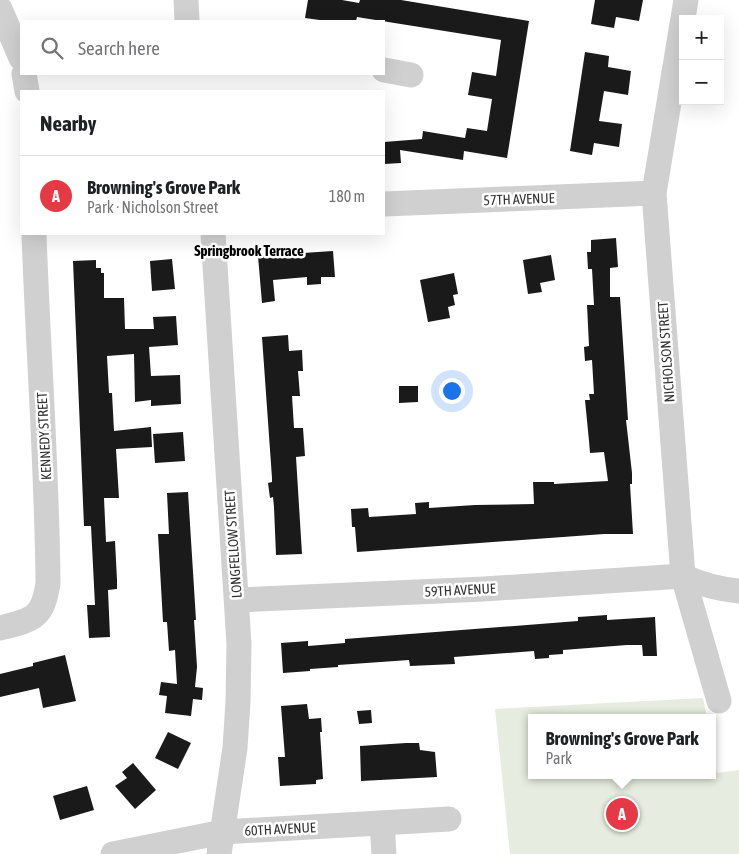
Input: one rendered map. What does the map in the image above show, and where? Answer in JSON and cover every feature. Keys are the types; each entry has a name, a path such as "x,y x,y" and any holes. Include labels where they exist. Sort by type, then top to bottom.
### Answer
{"street":[{"path":"186,0 187,20"},
{"name":"NICHOLSON STREET","path":"686,0 654,193 683,576 719,701"},
{"path":"0,9 20,56"},
{"path":"385,70 411,75"},
{"path":"24,75 27,90"},
{"name":"57TH AVENUE","path":"385,204 654,193"},
{"name":"KENNEDY STREET","path":"9,626 33,617 41,610 46,599 48,583 46,470 37,331 34,235"},
{"name":"LONGFELLOW STREET","path":"213,235 239,644 238,702 234,757 221,843"},
{"path":"683,576 700,585 739,591"},
{"name":"59TH AVENUE","path":"237,600 484,589 683,576"},
{"name":"60TH AVENUE","path":"113,854 382,823 449,819"},
{"path":"382,823 384,854"}],"shaded area":[{"path":"703,698 706,714 528,714 528,779 716,779 716,768 717,773 739,770 739,854 510,854 495,709"}],"building":[{"path":"308,0 342,0 359,3 360,0 401,0 529,21 507,158 464,151 463,160 400,150 401,163 385,164 385,142 422,139 423,131 465,138 467,128 487,131 492,99 468,95 472,72 496,76 501,40 385,20 357,17 356,20 305,18"},
{"path":"595,0 643,0 639,21 616,17 614,28 591,24"},
{"path":"585,52 609,56 608,67 631,71 628,95 604,91 599,121 622,124 619,147 594,143 592,155 570,151"},
{"path":"616,238 618,267 610,268 610,297 620,297 628,420 626,420 632,473 632,484 630,484 633,534 604,534 357,552 351,509 368,508 369,517 416,514 415,503 429,502 429,508 534,504 533,482 554,482 554,484 608,481 604,452 590,453 585,400 590,400 589,394 594,394 592,360 585,361 584,347 589,346 587,305 594,305 592,269 588,269 587,252 591,252 591,240"},
{"path":"333,251 335,277 321,277 321,284 307,285 307,277 273,280 275,301 262,303 258,256"},
{"path":"551,255 555,280 540,283 542,292 528,294 523,260"},
{"path":"172,259 175,289 152,291 150,261"},
{"path":"96,260 96,268 101,268 101,273 104,273 104,298 124,298 125,329 154,329 153,317 176,316 178,345 149,347 151,376 180,375 181,404 151,406 151,400 135,402 134,354 107,356 109,393 112,393 114,431 151,427 152,447 116,449 119,498 104,498 106,542 115,541 117,589 108,590 110,637 89,638 87,605 95,605 91,526 84,526 73,261"},
{"path":"454,273 458,294 453,295 455,305 448,307 450,318 428,322 420,280"},
{"path":"288,335 289,351 302,350 303,371 298,371 300,396 292,396 294,428 303,428 305,456 296,457 302,554 276,555 273,497 270,498 268,483 272,482 272,478 262,337"},
{"path":"399,386 418,386 418,402 399,403"},
{"path":"183,432 185,461 155,463 153,434"},
{"path":"188,492 196,620 194,620 197,667 195,687 203,688 202,700 193,699 191,716 165,713 167,696 159,695 161,682 177,684 175,650 169,651 167,622 163,622 158,534 169,534 167,493"},
{"path":"607,615 607,620 655,617 657,656 643,656 642,645 627,645 563,650 563,654 549,655 549,658 535,659 534,651 454,657 455,664 410,666 409,660 338,665 338,667 283,673 281,643 308,641 308,646 345,643 345,639 578,621 578,617"},
{"path":"65,655 76,701 43,708 39,688 0,697 0,674 33,666 33,663"},
{"path":"307,704 309,719 321,718 323,779 316,780 316,784 280,786 278,757 285,757 281,706"},
{"path":"371,710 372,723 359,724 357,711"},
{"path":"168,732 191,743 178,769 155,758"},
{"path":"419,743 420,750 435,752 437,777 361,781 360,746"},
{"path":"133,763 156,790 135,809 115,786 127,778 122,772"},
{"path":"87,786 94,810 60,820 53,796"}],"place":[{"name":"Browning's Grove Park","path":"622,814"}],"district":[{"name":"Springbrook Terrace","path":"249,251"}]}
